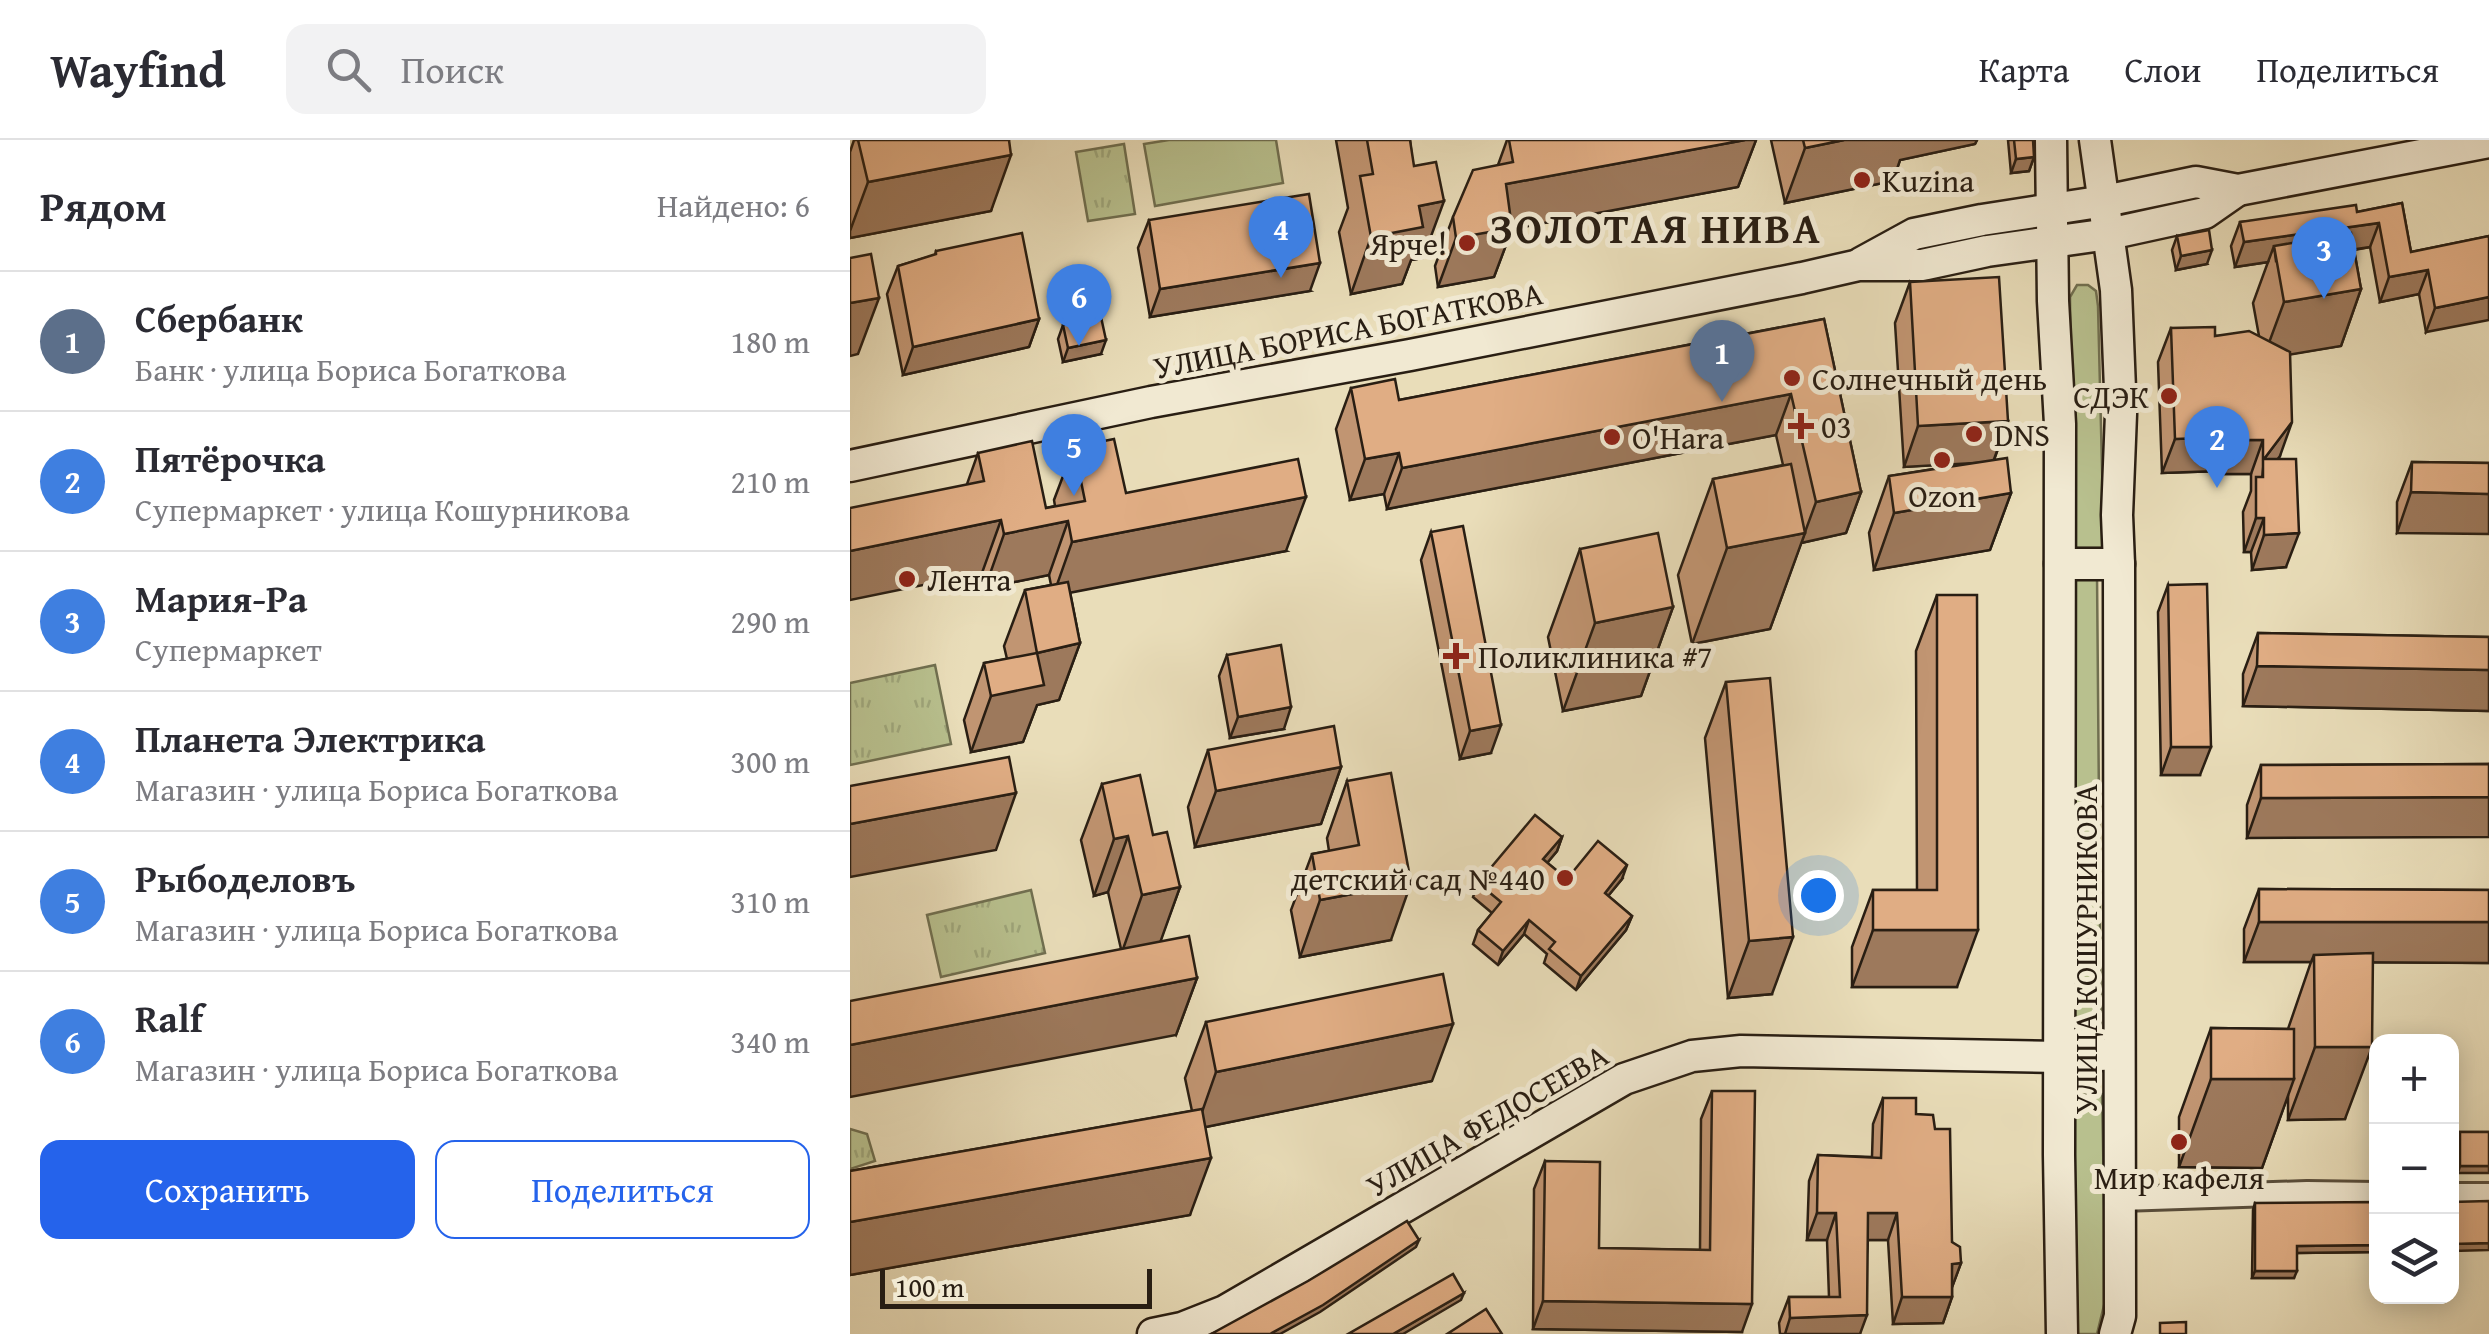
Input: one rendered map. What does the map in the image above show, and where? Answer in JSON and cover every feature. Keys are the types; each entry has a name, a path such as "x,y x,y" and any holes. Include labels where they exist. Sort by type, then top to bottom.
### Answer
{"main road":[{"path":"1982,220 2017,198 2037,175 2042,140"},
{"name":"УЛИЦА КОШУРНИКОВА","path":"2051,140 2060,424 2062,1334"},
{"name":"УЛИЦА КОШУРНИКОВА","path":"2095,140 2116,290 2120,414 2117,515 2121,1199 2120,1316 2115,1334"},
{"name":"УЛИЦА БОРИСА БОГАТКОВА","path":"1859,264 1914,234 1982,220 2196,182 2238,190 2489,142"},
{"name":"УЛИЦА БОРИСА БОГАТКОВА","path":"850,466 1151,402 1410,356 1859,264 1922,264 2109,234 2205,213 2238,190"},
{"path":"2060,564 2119,564"},
{"name":"УЛИЦА ФЕДОСЕЕВА","path":"1153,1334 1192,1325 1225,1311 1594,1095 1664,1064 1692,1056 1741,1051 2060,1057 2120,1054"}],"street":[{"path":"2121,1199 2369,1194"},
{"path":"2459,1194 2489,1195"}],"green space":[{"path":"1169,140 1276,140 1283,183 1155,206 1144,144"},
{"path":"1124,144 1135,214 1088,221 1076,152"},
{"path":"2077,285 2088,285 2096,291 2098,306 2104,548 2073,548 2070,297"},
{"path":"2069,574 2097,574 2101,1035 2074,1038"},
{"path":"935,665 951,744 850,765 850,683"},
{"path":"1031,890 1045,953 941,977 927,915"},
{"path":"2102,1094 2106,1297 2097,1334 2073,1334 2071,1095"},
{"path":"850,1129 867,1134 875,1161 850,1169"}],"building":[{"path":"858,140 1009,140 1011,155 868,182"},
{"path":"1367,140 1410,140 1414,166 1436,162 1444,201 1419,206 1423,227 1371,237 1360,176 1373,174"},
{"path":"1509,140 1745,140 1506,184 1512,228 1456,238 1453,217 1473,170 1513,162"},
{"path":"1803,140 1844,140 1805,148"},
{"path":"2014,140 2033,140 2034,157 2016,159"},
{"path":"1309,194 1320,263 1160,289 1149,220"},
{"path":"2402,203 2411,252 2489,236 2489,297 2435,308 2428,270 2389,277 2379,223 2244,242 2240,222 2356,205 2357,212"},
{"path":"2209,230 2212,250 2181,256 2177,236"},
{"path":"1022,233 1039,319 913,347 898,266 936,251"},
{"path":"2351,233 2361,289 2284,302 2274,246"},
{"path":"871,254 879,298 850,303 850,258"},
{"path":"1999,277 2008,421 1918,426 1910,282"},
{"path":"1101,317 1106,340 1068,348 1063,325"},
{"path":"1824,319 1861,492 1816,502 1791,394 1402,468 1399,453 1365,459 1351,388 1395,379 1399,400"},
{"path":"2215,327 2215,336 2249,331 2290,352 2292,422 2264,459 2296,459 2299,533 2264,535 2264,518 2256,518 2256,477 2263,477 2263,440 2175,439 2171,328"},
{"path":"1114,439 1126,493 1298,459 1306,497 1072,542 1068,521 1004,534 1001,520 850,551 850,508 984,481 978,453 1032,441 1046,508 1085,501 1074,447"},
{"path":"2007,458 2011,493 1894,513 1889,476"},
{"path":"2412,462 2489,463 2489,494 2411,492"},
{"path":"1791,464 1805,533 1727,548 1713,479"},
{"path":"1463,526 1501,725 1470,731 1431,532"},
{"path":"1658,533 1673,607 1595,623 1580,549"},
{"path":"1068,582 1080,643 1037,653 1025,590"},
{"path":"2207,584 2211,747 2171,747 2168,585"},
{"path":"1937,595 1977,595 1978,930 1873,930 1873,890 1937,890"},
{"path":"2258,633 2489,637 2489,670 2257,666"},
{"path":"1281,645 1291,707 1238,717 1227,655"},
{"path":"1037,653 1044,685 991,696 984,663"},
{"path":"1770,678 1793,937 1749,941 1726,682"},
{"path":"1334,726 1341,767 1216,791 1208,750"},
{"path":"1009,757 1016,793 850,824 850,786"},
{"path":"2489,764 2489,797 2261,798 2261,765"},
{"path":"1391,773 1411,883 1320,900 1312,854 1359,845 1347,781"},
{"path":"1140,775 1153,835 1167,832 1180,887 1142,895 1128,836 1114,839 1102,784"},
{"path":"1535,815 1562,837 1543,859 1567,879 1598,841 1627,865 1605,893 1632,916 1581,976 1549,949 1555,942 1529,920 1503,951 1478,930 1501,902 1478,883"},
{"path":"2259,889 2489,890 2489,922 2259,922"},
{"path":"1189,936 1197,978 850,1045 850,1001"},
{"path":"2373,953 2369,1047 2315,1047 2314,955"},
{"path":"1443,974 1453,1024 1216,1072 1206,1022"},
{"path":"2211,1028 2294,1029 2294,1079 2211,1079"},
{"path":"1712,1091 1755,1091 1752,1304 1543,1301 1545,1161 1600,1162 1599,1248 1710,1250"},
{"path":"1883,1098 1916,1098 1916,1114 1933,1115 1935,1129 1950,1129 1952,1242 1960,1247 1961,1263 1952,1264 1952,1297 1902,1297 1897,1213 1868,1213 1867,1315 1790,1318 1789,1297 1840,1297 1836,1213 1817,1213 1818,1155 1881,1158"},
{"path":"1202,1109 1211,1158 850,1222 850,1171"},
{"path":"2460,1132 2489,1132 2489,1166 2460,1166"},
{"path":"2489,1201 2489,1243 2459,1244 2459,1202"},
{"path":"2369,1202 2369,1245 2297,1246 2297,1271 2255,1271 2255,1203"},
{"path":"1407,1221 1419,1240 1323,1305 1270,1334 1211,1334 1308,1281"},
{"path":"1453,1274 1464,1293 1393,1334 1348,1334"},
{"path":"1486,1309 1502,1334 1447,1334"},
{"path":"2186,1322 2186,1334 2160,1334 2160,1323"}],"place":[{"name":"Kuzina","path":"1862,180"},
{"name":"Ярче!","path":"1467,243"},
{"name":"Планета Электрика","path":"1281,278"},
{"name":"Мария-Ра","path":"2324,299"},
{"name":"Ralf","path":"1079,346"},
{"name":"Солнечный день","path":"1792,378"},
{"name":"СДЭК","path":"2169,396"},
{"name":"Сбербанк","path":"1722,402"},
{"name":"03","path":"1801,426"},
{"name":"DNS","path":"1974,434"},
{"name":"O'Hara","path":"1612,437"},
{"name":"Ozon","path":"1942,460"},
{"name":"Пятёрочка","path":"2217,488"},
{"name":"Рыбоделовъ","path":"1074,496"},
{"name":"Лента","path":"907,579"},
{"name":"Поликлиника #7","path":"1456,656"},
{"name":"детский сад №440","path":"1565,878"},
{"name":"Мир кафеля","path":"2179,1142"}],"district":[{"name":"ЗОЛОТАЯ НИВА","path":"1656,227"}]}
